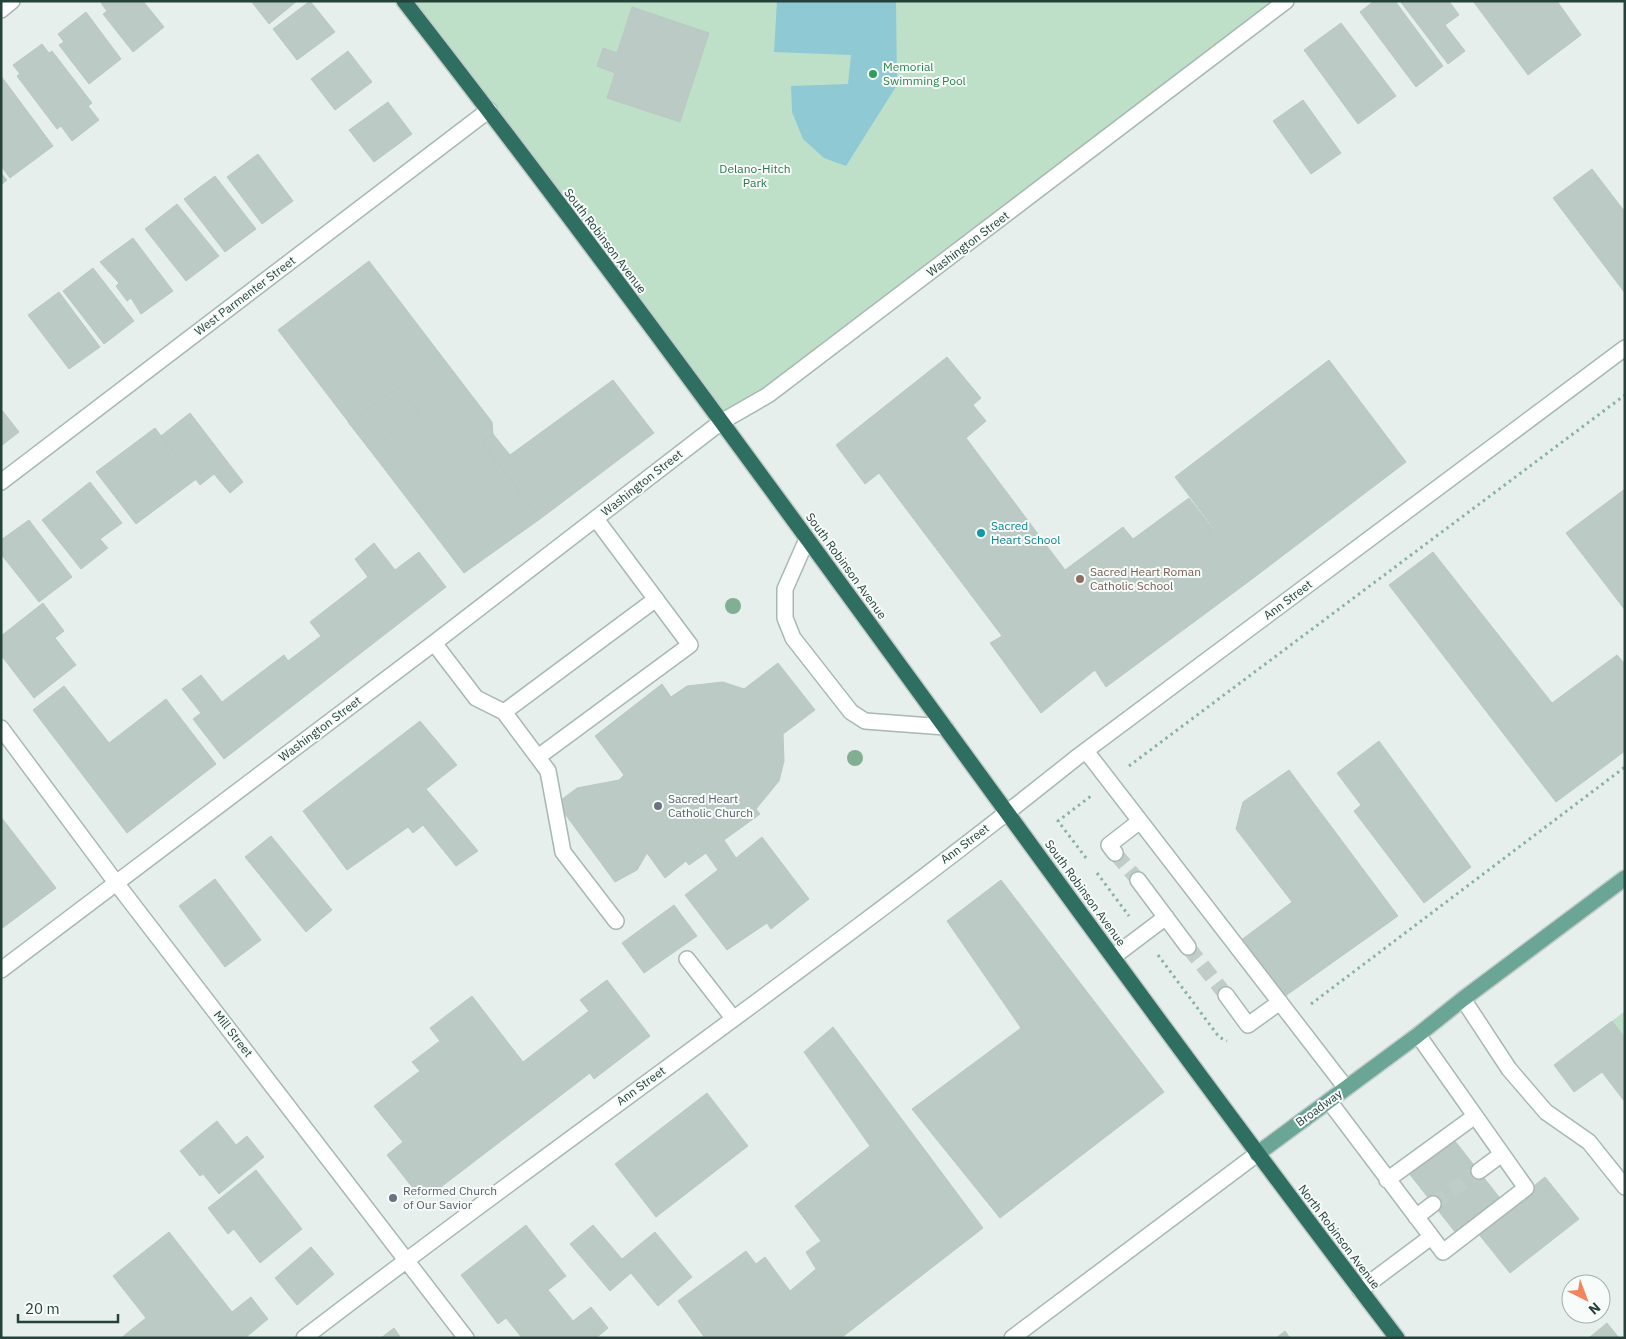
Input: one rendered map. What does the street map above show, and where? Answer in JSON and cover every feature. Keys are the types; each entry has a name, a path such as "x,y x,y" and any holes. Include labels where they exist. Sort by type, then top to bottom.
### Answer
{"highway":[{"name":"South Robinson Avenue","path":"404,1 489,110 721,422 1257,1154"},
{"name":"North Robinson Avenue","path":"1257,1154 1397,1338"}],"main road":[{"name":"Broadway","path":"1257,1154 1625,878"}],"street":[{"path":"1,10 12,1"},
{"name":"Washington Street","path":"1,970 434,643 721,422 768,396 1286,1"},
{"name":"West Parmenter Street","path":"1,482 489,110"},
{"name":"Ann Street","path":"304,1338 406,1259 733,1018 1625,348"},
{"path":"538,757 690,645 596,518"},
{"path":"807,539 785,589 785,618 793,638 851,712 865,720 945,727"},
{"path":"504,712 656,599"},
{"path":"434,643 476,698 504,712 548,770 563,852 616,921"},
{"name":"Mill Street","path":"1,728 117,884 466,1338"},
{"path":"1086,751 1346,1088"},
{"path":"1115,853 1109,845 1140,820"},
{"path":"1138,880 1188,947"},
{"path":"1113,957 1166,918"},
{"path":"687,959 733,1018"},
{"path":"1226,995 1248,1025 1280,1002"},
{"path":"1463,999 1509,1069 1546,1112 1589,1142 1625,1188"},
{"path":"1328,1101 1443,1252 1526,1188 1418,1035"},
{"path":"1387,1180 1475,1116"},
{"name":"Broadway","path":"1012,1338 1257,1154"},
{"path":"1479,1171 1502,1154"},
{"path":"1416,1217 1434,1204"},
{"path":"1360,1290 1431,1237"}],"path":[{"path":"1087,859 1058,821 1168,736 1625,395"},
{"path":"1292,1018 1625,767"},
{"path":"1092,866 1219,1037 1233,1045"}],"green space":[{"name":"Delano-Hitch Park","path":"400,1 1280,1 721,422"},
{"path":"1625,1011 1625,1038 1612,1021"}],"water":[{"name":"Memorial Swimming Pool","path":"777,1 896,1 897,85 846,166 824,158 803,139 792,112 791,86 848,84 851,55 774,52"}],"building":[{"path":"103,1 143,1 164,27 133,52 103,14 107,11 101,3"},
{"path":"251,1 297,1 269,24"},
{"path":"310,1 335,32 297,60 273,29"},
{"path":"1374,1 1395,1 1443,66 1416,87 1360,12"},
{"path":"1400,1 1449,1 1459,15 1445,25 1465,51 1448,64"},
{"path":"1473,1 1557,1 1581,35 1528,75"},
{"path":"632,7 709,33 680,122 607,98 615,73 597,66 603,48 617,53"},
{"path":"86,12 121,59 89,84 59,45 64,42 58,34"},
{"path":"1341,23 1396,96 1358,124 1304,50"},
{"path":"42,44 49,53 52,51 92,103 88,106 99,120 72,141 61,126 57,129 17,76 20,74 13,65"},
{"path":"348,51 372,82 335,110 311,79"},
{"path":"1,76 53,146 10,178 1,166"},
{"path":"1303,100 1341,153 1311,174 1273,121"},
{"path":"388,102 412,134 374,162 349,130"},
{"path":"258,154 293,201 262,224 227,177"},
{"path":"1592,169 1625,212 1625,293 1553,198"},
{"path":"1,173 7,180 1,185"},
{"path":"215,176 256,229 225,252 184,199"},
{"path":"177,204 219,256 186,281 145,229"},
{"path":"133,238 173,291 141,314 131,298 127,301 116,286 119,283 100,262"},
{"path":"369,261 492,422 493,434 482,442 540,519 464,573 278,330"},
{"path":"93,268 134,321 104,344 63,291"},
{"path":"59,292 100,347 69,369 28,315"},
{"name":"Sacred Heart School","path":"947,357 981,398 973,405 986,421 966,438 1065,570 1123,527 1133,539 1189,498 1252,579 1106,687 1095,670 1041,713 990,643 1002,636 879,473 865,484 836,445"},
{"path":"1329,360 1406,462 1252,579 1175,477"},
{"path":"613,380 654,433 540,519 482,442 493,434 510,455"},
{"path":"399,387 419,412 370,450 348,422"},
{"path":"1,409 19,432 1,446"},
{"path":"190,413 243,482 230,493 214,474 200,485 161,436"},
{"path":"155,428 195,480 136,524 96,472"},
{"path":"90,482 122,523 100,539 108,548 81,569 42,520"},
{"path":"1625,489 1625,610 1566,533"},
{"path":"29,520 72,577 39,602 1,554 1,540"},
{"path":"374,543 395,570 419,552 446,587 224,759 193,719 201,713 182,689 201,675 222,702 284,655 288,661 321,636 310,622 368,577 355,559"},
{"path":"1433,552 1552,703 1617,655 1625,664 1625,751 1556,802 1389,585"},
{"path":"43,603 64,631 55,638 76,665 34,698 1,655 1,636"},
{"name":"Sacred Heart Catholic Church","path":"778,663 815,710 783,734 784,761 779,781 756,809 760,814 724,840 736,858 762,837 809,899 771,929 767,923 727,950 685,895 718,870 706,853 689,865 686,861 665,878 647,853 637,870 615,882 557,803 577,788 619,780 624,775 595,736 662,684 671,697 687,686 723,682 744,689"},
{"path":"64,686 109,743 166,699 216,764 127,833 33,710"},
{"path":"420,721 457,765 426,789 478,851 456,866 423,825 413,833 408,827 347,870 303,811"},
{"path":"1379,741 1471,867 1424,903 1354,811 1361,805 1337,773"},
{"path":"1289,770 1398,916 1281,999 1240,941 1292,902 1236,829 1243,802"},
{"path":"1,817 56,888 1,929"},
{"path":"271,836 332,910 306,932 245,857"},
{"path":"215,879 261,940 225,967 179,906"},
{"path":"1001,880 1164,1092 1000,1218 912,1109 1021,1028 947,921"},
{"path":"674,905 697,936 644,973 622,943"},
{"path":"607,980 650,1036 594,1079 590,1073 437,1190 434,1186 420,1197 387,1155 403,1142 374,1106 420,1071 412,1062 440,1041 430,1028 472,996 523,1062 589,1011 580,1000"},
{"path":"1612,1021 1625,1038 1625,1102 1602,1072 1574,1092 1554,1065"},
{"path":"833,1027 983,1228 841,1338 705,1338 678,1301 746,1251 756,1264 765,1257 790,1291 816,1269 806,1252 821,1241 795,1206 870,1146 804,1052"},
{"path":"707,1093 748,1146 656,1217 615,1164"},
{"path":"217,1121 236,1145 247,1136 264,1157 219,1194 203,1174 200,1176 180,1151"},
{"path":"1451,1136 1503,1202 1459,1237 1408,1172"},
{"path":"256,1170 302,1229 260,1263 234,1229 228,1234 208,1208"},
{"path":"1545,1177 1579,1219 1510,1273 1477,1232"},
{"path":"526,1225 566,1276 548,1290 573,1321 591,1307 608,1328 596,1338 522,1338 506,1318 498,1324 461,1275"},
{"path":"593,1225 622,1259 655,1232 692,1277 658,1306 631,1273 610,1291 570,1244"},
{"path":"169,1232 232,1312 251,1297 268,1319 245,1338 121,1338 146,1318 113,1276"},
{"path":"311,1247 334,1274 297,1305 275,1278"},
{"path":"1608,1324 1619,1338 1590,1338"},
{"path":"394,1328 401,1338 381,1338"},
{"path":"1285,1331 1290,1338 1276,1338"}],"tunnel":[{"path":"1115,853 1138,880"},
{"path":"1188,947 1226,995"},
{"path":"1433,1204 1479,1171"}],"place":[{"name":"Memorial Swimming Pool","path":"873,74"},
{"name":"Sacred Heart School","path":"981,533"},
{"name":"Sacred Heart Roman Catholic School","path":"1080,579"},
{"name":"Sacred Heart Catholic Church","path":"658,806"},
{"name":"Reformed Church of Our Savior","path":"393,1198"}]}
